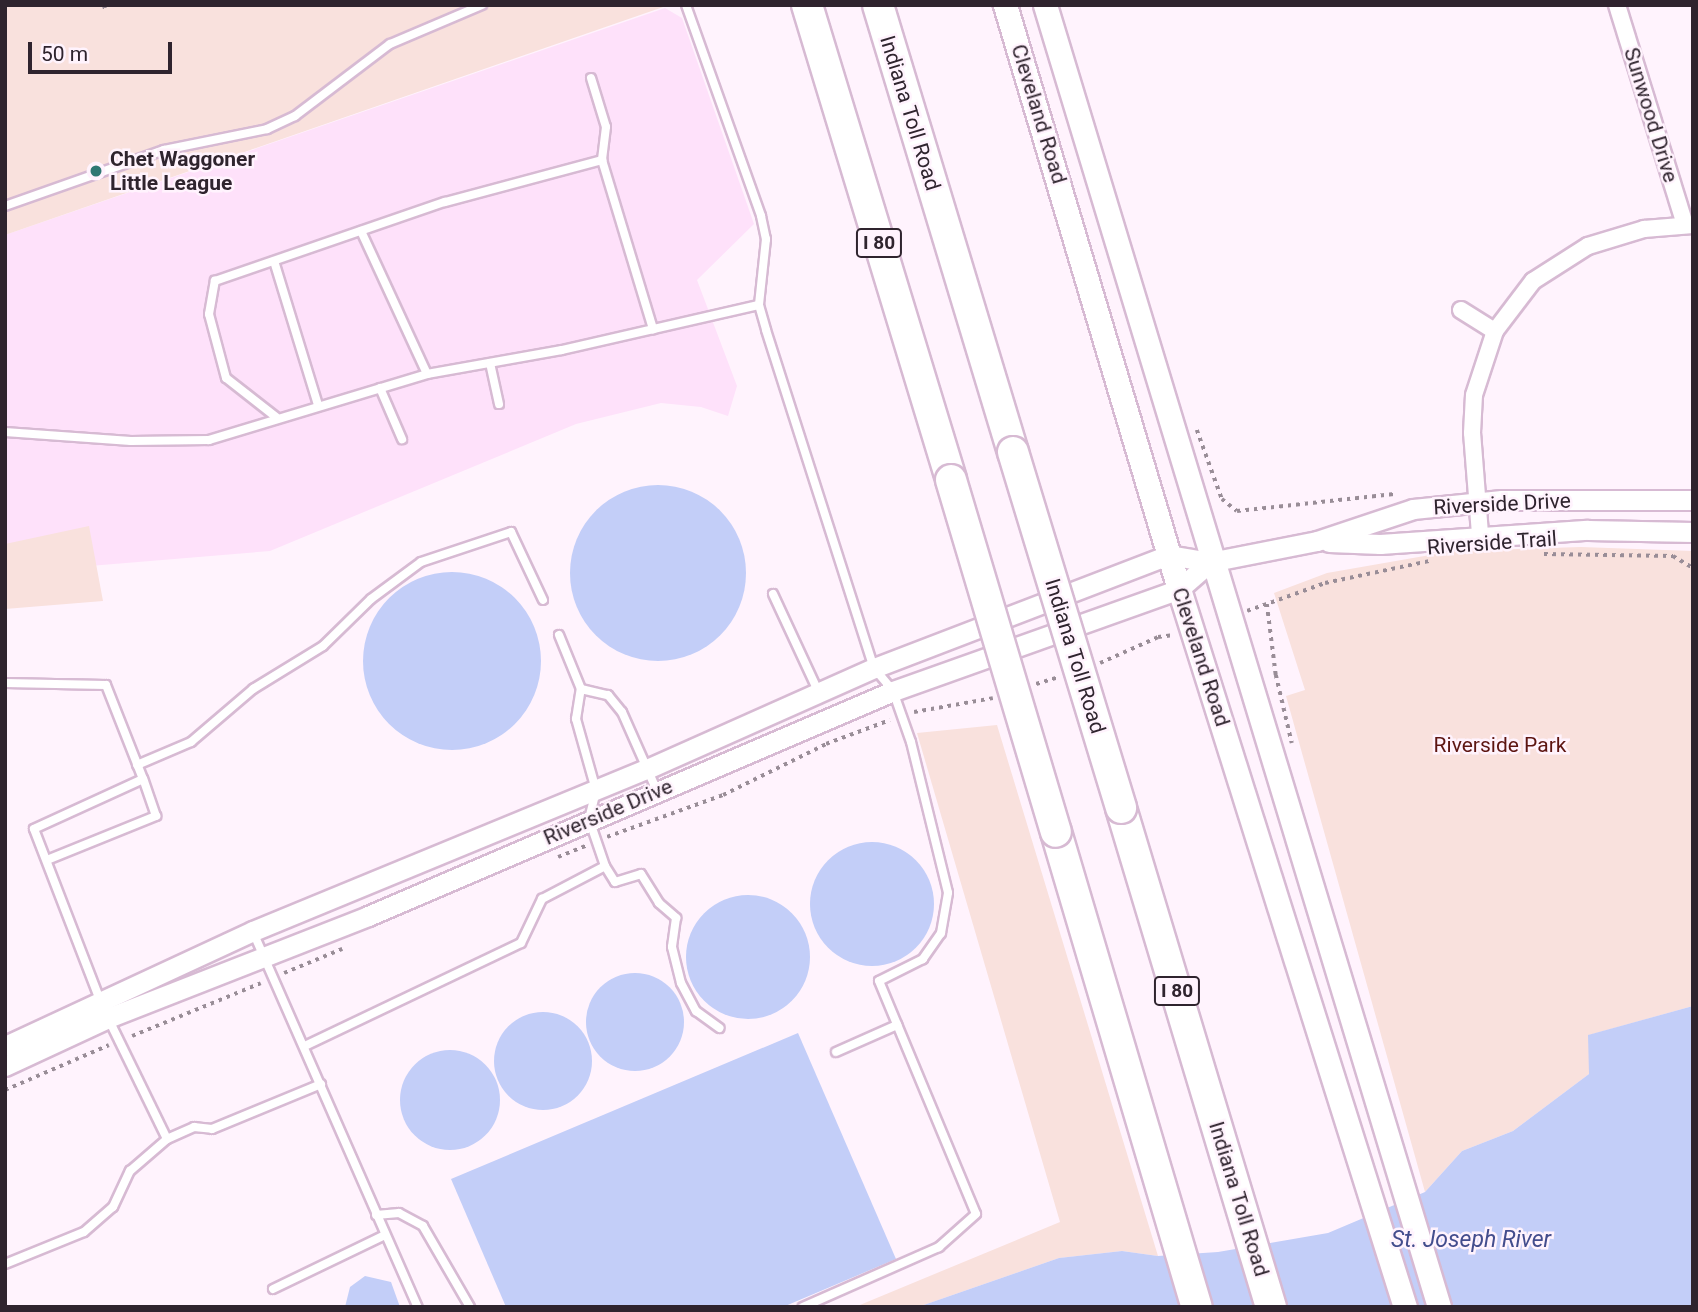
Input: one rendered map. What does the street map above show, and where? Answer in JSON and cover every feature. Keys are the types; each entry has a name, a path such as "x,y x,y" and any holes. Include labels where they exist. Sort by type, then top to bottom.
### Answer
{"highway":[{"name":"I 80","path":"807,5 1197,1307"},
{"name":"Indiana Toll Road","path":"878,5 1271,1307"}],"main road":[{"name":"Cleveland Road","path":"1005,5 1179,589 1405,1307"},
{"name":"Cleveland Road","path":"1045,5 1210,562 1439,1307"}],"street":[{"name":"Sunwood Drive","path":"1617,5 1689,225"},
{"path":"1480,534 1476,503 1474,396 1495,331 1533,281 1588,246 1644,229 1689,225"},
{"path":"1461,310 1495,331"},
{"name":"Riverside Drive","path":"5,1046 100,999 253,931 647,769 874,668 1169,555 1210,562 1317,541 1413,509 1476,503 1693,500"},
{"name":"Riverside Drive","path":"1317,541 1380,544 1480,534 1693,533"},
{"name":"Riverside Drive","path":"5,1066 108,1018 265,957 893,691 1179,589 1210,562"}],"lane":[{"path":"5,206 164,150 267,129 295,116 390,44 482,5"},
{"path":"686,5 761,216 766,239 759,305 874,668 893,691 929,802 948,893 941,933 923,959 879,981 976,1214 939,1247 803,1307"},
{"path":"591,78 606,127 602,160 653,329"},
{"path":"276,417 226,378 209,314 215,281 446,202 602,160"},
{"path":"361,232 427,374"},
{"path":"274,261 318,405"},
{"path":"5,432 131,441 209,440 276,417 427,374 759,305"},
{"path":"490,363 499,404"},
{"path":"380,388 402,439"},
{"path":"137,765 191,742 253,690 323,646 371,599 421,562 511,532 543,600"},
{"path":"774,594 819,693"},
{"path":"559,635 581,689 576,719 597,790 589,819 605,866 615,882 641,874 659,903 676,918 672,947 681,983 696,1011 719,1028"},
{"path":"5,683 106,685 156,816 47,860"},
{"path":"581,689 608,695 622,712 657,791"},
{"path":"143,779 34,829 108,1018 167,1139"},
{"path":"304,1046 522,943 542,899 605,866"},
{"path":"253,931 418,1307"},
{"path":"836,1052 897,1025"},
{"path":"5,1264 83,1232 113,1207 139,1161 167,1139 194,1127 212,1129 321,1084"},
{"path":"376,1215 399,1213 423,1226 470,1307"},
{"path":"273,1289 385,1235"}],"path":[{"path":"104,5 106,12"},
{"path":"1195,421 1222,499 1237,510 1403,493"},
{"name":"Riverside Trail","path":"1532,554 1673,556 1693,568"},
{"name":"Riverside Trail","path":"1255,608 1325,583 1439,559"}],"shaded area":[{"path":"665,8 682,18 754,224 697,280 737,386 728,416 701,407 661,403 576,424 270,551 5,573 5,235"}],"green space":[{"name":"Chet Waggoner Little League","path":"5,5 669,5 5,235"},
{"path":"89,526 103,601 5,609 5,544"},
{"name":"Riverside Park","path":"1581,547 1693,551 1693,1006 1589,1035 1589,1074 1513,1131 1462,1151 1425,1192 1286,696 1305,690 1274,593 1327,573 1453,551"},
{"path":"997,725 1158,1256 1122,1251 1059,1258 918,1307 855,1307 1060,1222 917,733"}],"water":[{"path":"658,485 692,491 721,510 740,539 746,573 740,607 721,636 692,655 658,661 624,655 595,636 576,607 570,573 576,539 595,510 624,491"},
{"path":"452,572 486,579 515,598 534,627 541,661 534,695 515,724 486,743 452,750 418,743 389,724 370,695 363,661 370,627 389,598 418,579"},
{"path":"872,842 896,847 916,860 929,880 934,904 929,928 916,948 896,961 872,966 848,961 828,948 815,928 810,904 815,880 828,860 848,847"},
{"path":"748,895 772,900 792,913 805,933 810,957 805,981 792,1001 772,1014 748,1019 724,1014 704,1001 691,981 686,957 691,933 704,913 724,900"},
{"path":"635,973 654,976 670,987 681,1003 684,1022 681,1041 670,1057 654,1068 635,1071 616,1068 600,1057 589,1041 586,1022 589,1003 600,987 616,976"},
{"name":"St. Joseph River","path":"1693,1006 1693,1307 918,1307 1059,1258 1122,1251 1158,1256 1218,1252 1328,1233 1425,1192 1462,1151 1513,1131 1589,1074 1588,1035"},
{"path":"543,1012 562,1015 578,1026 589,1042 592,1061 589,1080 578,1096 562,1107 543,1110 524,1107 508,1096 497,1080 494,1061 497,1042 508,1026 524,1015"},
{"path":"798,1033 896,1259 783,1307 506,1307 451,1179"},
{"path":"450,1050 469,1054 485,1065 496,1081 500,1100 496,1119 485,1135 469,1146 450,1150 431,1146 415,1135 404,1119 400,1100 404,1081 415,1065 431,1054"},
{"path":"365,1276 391,1282 400,1307 345,1307 350,1287"}],"place":[{"name":"Chet Waggoner Little League","path":"96,171"}]}
